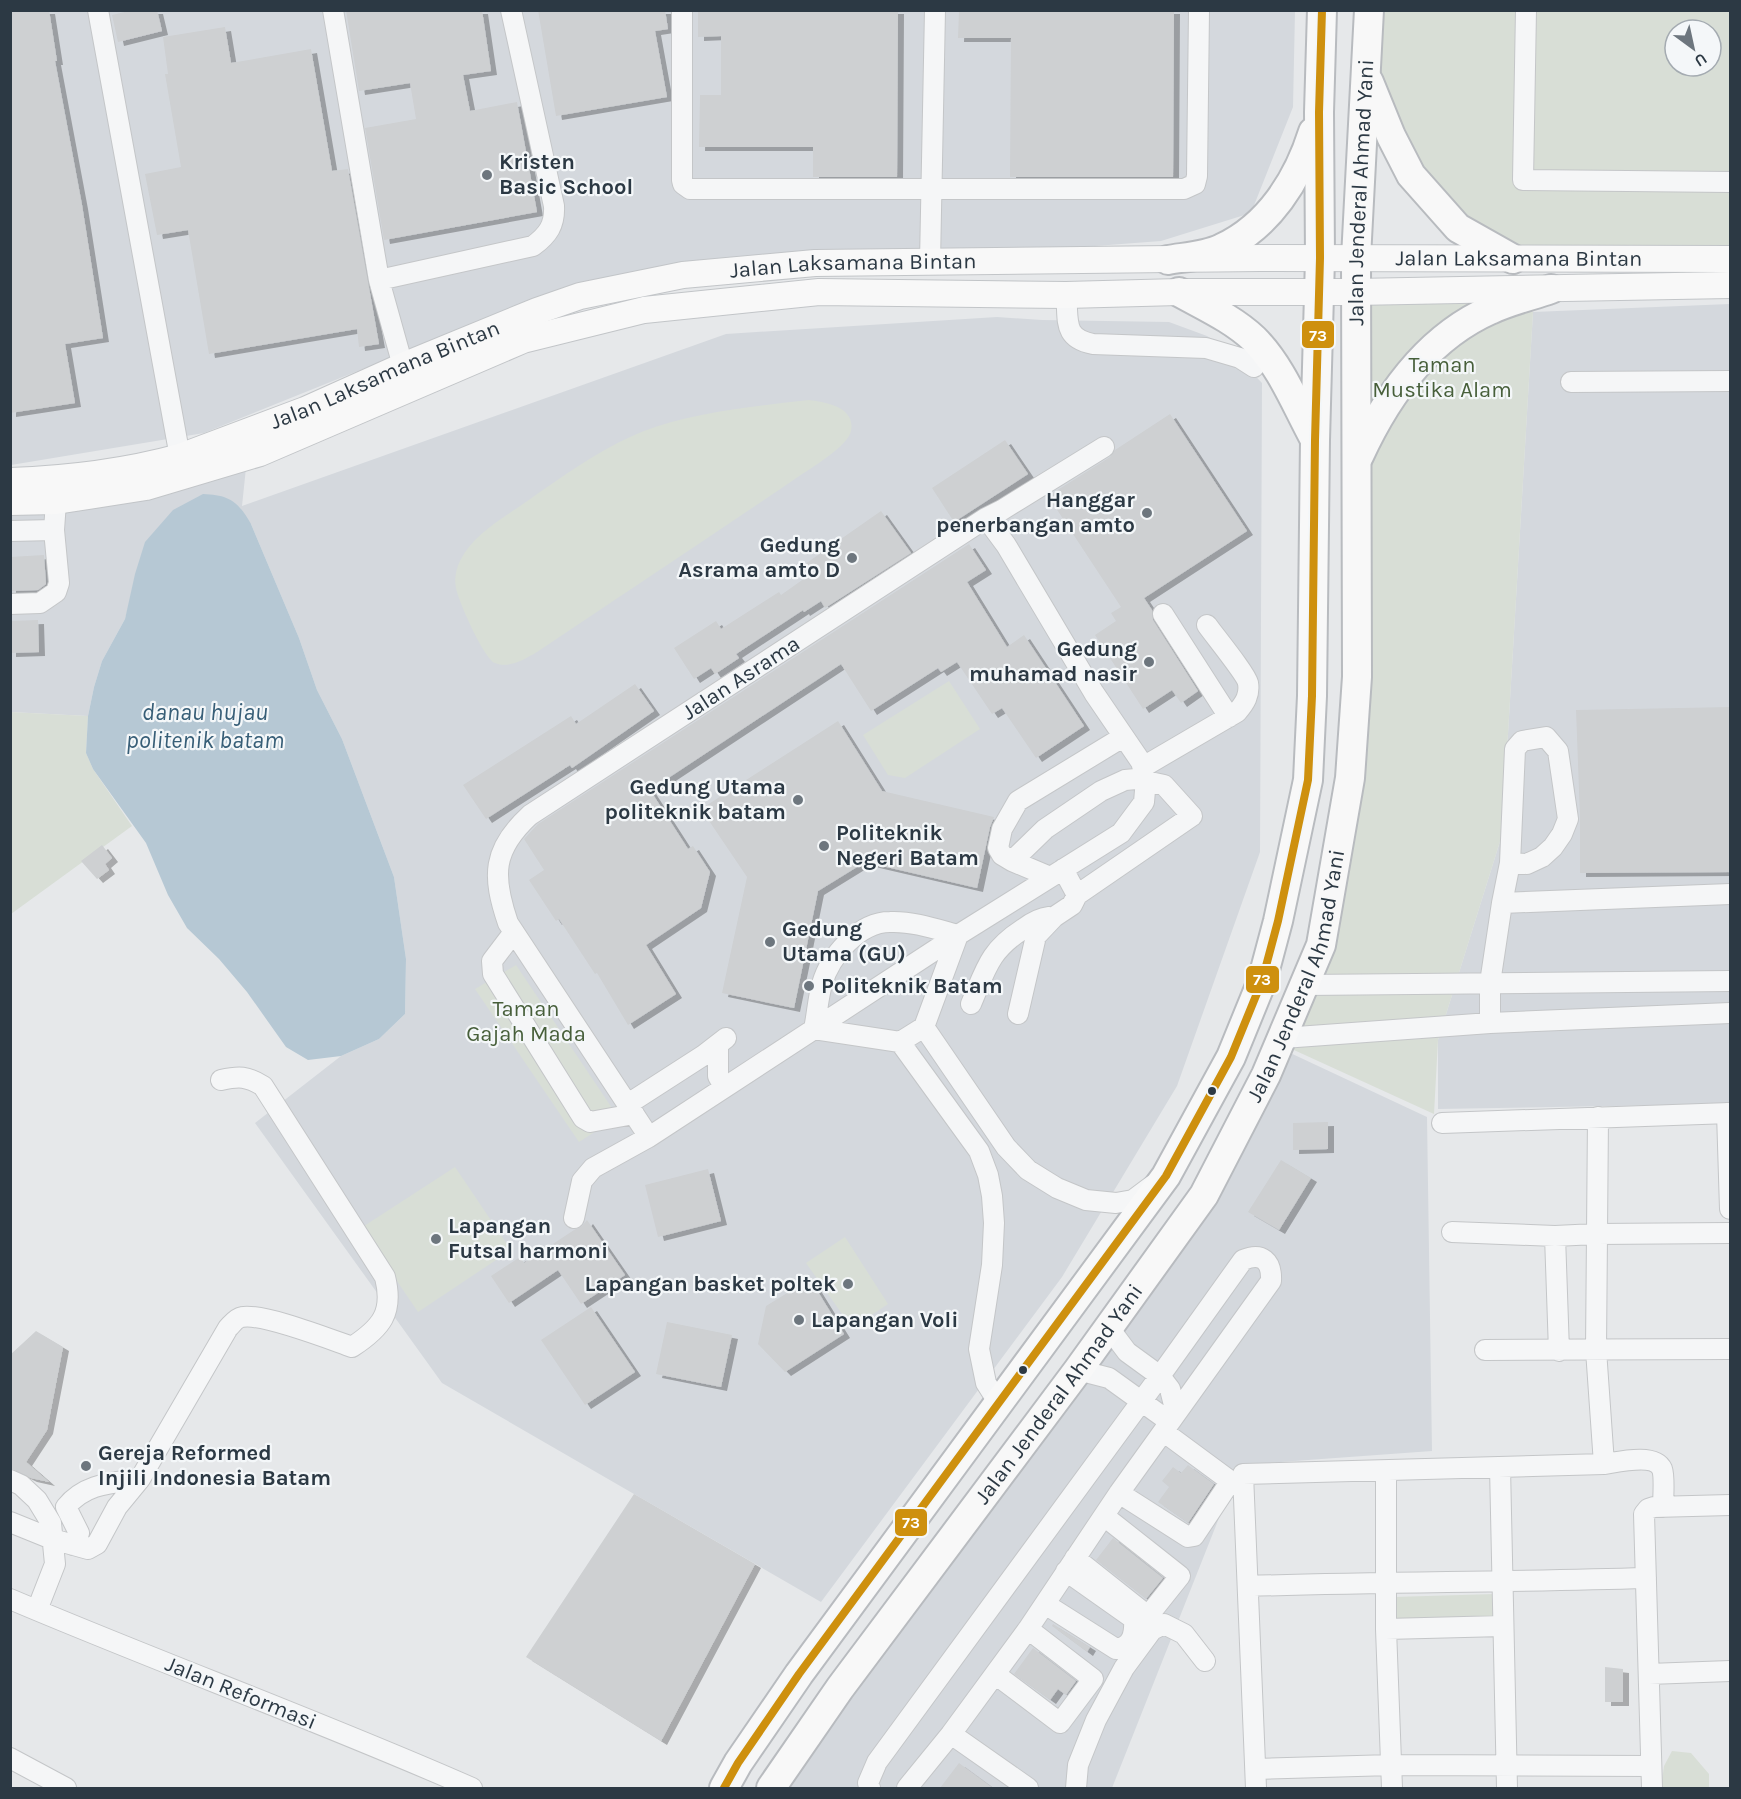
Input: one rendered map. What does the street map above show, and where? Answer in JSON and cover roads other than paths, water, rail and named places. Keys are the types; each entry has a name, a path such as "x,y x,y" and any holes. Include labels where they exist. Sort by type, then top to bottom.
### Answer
{"highway":[{"name":"Jalan Jenderal Ahmad Yani","path":"724,1788 738,1763 799,1674 1166,1176 1231,1057 1262,981 1278,921 1308,780 1312,696 1320,258 1319,112 1322,10"},
{"name":"Jalan Jenderal Ahmad Yani","path":"771,1788 847,1678 1078,1370 1204,1195 1266,1075 1321,945 1350,778 1357,677 1355,292 1369,10"},
{"path":"1366,75 1377,104 1411,175 1458,228 1513,259"},
{"path":"1168,261 1220,250 1247,234 1264,218 1293,180 1304,159 1319,112"},
{"path":"1357,459 1403,380 1439,343 1463,325 1488,311 1551,289"},
{"path":"1179,292 1231,322 1253,338 1280,373 1315,440"},
{"path":"1231,1057 1249,1057 1255,1060 1266,1075"}],"main road":[{"name":"Jalan Laksamana Bintan","path":"10,502 180,457 305,410 511,321 580,296 683,275 815,263 1320,258 1731,259"},
{"path":"815,263 819,292"},
{"name":"Jalan Laksamana Bintan","path":"10,482 57,490 146,487 260,453 523,340 644,310 819,292 1066,295 1731,285"}],"street":[{"path":"98,10 180,457"},
{"path":"333,10 379,280 403,366"},
{"path":"379,280 533,246 545,237 554,220 554,206 511,10"},
{"path":"682,10 682,180 690,189 1184,189 1197,181 1199,10"},
{"path":"930,262 935,10"},
{"path":"1526,10 1523,180 1731,182"},
{"path":"1066,295 1070,331 1079,341 1206,348 1240,358 1254,368"},
{"path":"1571,382 1731,381"},
{"name":"Jalan Asrama","path":"649,1137 514,932 501,904 498,891 500,855 506,841 530,815 986,518 1104,447"},
{"path":"10,604 40,603 56,592 59,582 54,530 57,490"},
{"path":"574,1218 580,1188 586,1175 593,1168 649,1137 958,935 1121,832 1144,802 1144,774 1006,544 986,518"},
{"path":"10,531 54,530"},
{"path":"1163,614 1228,717"},
{"path":"1012,861 1045,829 1101,791 1125,780 1136,779 1237,712 1245,703 1248,695 1248,681 1207,625"},
{"path":"1077,895 1074,887 1056,873 1012,861 1002,855 998,848 1002,829 1018,801 1123,737"},
{"path":"1490,1023 1490,983 1510,863 1515,749 1522,741 1546,737 1558,751 1568,819 1562,834 1542,857 1527,864 1510,863"},
{"path":"1018,1014 1036,936 1054,916 1072,905 1077,895 1192,816 1164,785 1144,774"},
{"path":"1502,903 1731,894"},
{"path":"971,1004 997,950 1027,926 1041,918 1054,916"},
{"path":"814,1029 822,984 830,966 846,945 869,926 902,922 958,935"},
{"path":"514,932 492,961 492,974 583,1118 590,1122 631,1109 722,1042 718,1076 724,1087"},
{"path":"814,1029 900,1042 924,1027 958,935"},
{"path":"1703,1014 1705,981"},
{"path":"1304,985 1731,981"},
{"path":"1283,1038 1490,1023 1731,1013"},
{"path":"924,1027 1006,1147 1028,1170 1057,1188 1086,1200 1116,1203 1133,1200 1166,1176"},
{"path":"900,1042 979,1151 988,1175 994,1223 992,1265 979,1349 986,1383 998,1402"},
{"path":"10,1522 52,1539 88,1549 97,1544 117,1507 140,1479 222,1338 235,1320 242,1317 272,1321 352,1347 381,1324 387,1310 389,1292 385,1277 263,1086 252,1079 240,1076 221,1080"},
{"path":"1442,1123 1729,1113 1731,1209"},
{"path":"1598,1117 1596,1350 1604,1464"},
{"path":"1452,1232 1555,1236 1731,1233"},
{"path":"1555,1236 1559,1351"},
{"path":"870,1788 868,1783 877,1762 1243,1260 1253,1256 1265,1259 1272,1269 1271,1281 1119,1493 1028,1629 911,1787"},
{"path":"1109,1328 1127,1352 1160,1376 1170,1389 1174,1405 1167,1427"},
{"path":"1485,1350 1731,1349"},
{"path":"1078,1370 1109,1378 1142,1401 1167,1427 1229,1480 1228,1485 1194,1536 1188,1537 1119,1493"},
{"path":"1651,1766 1392,1766 1256,1779 1243,1474 1386,1472 1604,1464 1648,1459 1656,1462 1663,1470 1663,1507"},
{"path":"1500,1467 1507,1788"},
{"path":"1386,1472 1386,1629 1392,1788"},
{"path":"73,1545 79,1533 66,1507 72,1500 95,1485 140,1479"},
{"path":"10,1480 21,1485 36,1500 51,1523 55,1564 37,1610"},
{"path":"1652,1788 1644,1514 1648,1509 1663,1507 1731,1505"},
{"path":"1071,1565 1148,1616 1180,1576 1104,1516"},
{"path":"1045,1604 1116,1649 1120,1649 1132,1640 1135,1630 1134,1619 1071,1565"},
{"path":"1248,1586 1646,1578"},
{"name":"Jalan Reformasi","path":"10,1599 250,1698 392,1753 472,1788"},
{"path":"1076,1788 1078,1765 1096,1720 1124,1668 1152,1630 1164,1624 1184,1634 1205,1661"},
{"path":"1386,1629 1503,1626"},
{"path":"995,1674 1060,1723 1093,1679 1028,1629"},
{"path":"1649,1674 1731,1671"},
{"path":"951,1734 1028,1788"},
{"path":"10,1758 66,1788"}],"water":[{"name":"danau hujau politenik batam","path":"203,494 220,496 232,501 242,510 251,524 299,638 317,690 342,739 394,877 406,959 405,1014 379,1039 341,1056 308,1060 286,1047 247,992 219,959 187,928 168,895 146,843 93,769 86,753 88,716 94,687 102,661 125,619 145,542 173,510"}],"place":[{"name":"Kristen Basic School","path":"487,175"},
{"name":"Hanggar penerbangan amto","path":"1147,513"},
{"name":"Gedung Asrama amto D","path":"852,558"},
{"name":"Gedung muhamad nasir","path":"1149,662"},
{"name":"Gedung Utama politeknik batam","path":"798,800"},
{"name":"Politeknik Negeri Batam","path":"824,846"},
{"name":"Gedung Utama (GU)","path":"770,942"},
{"name":"Politeknik Batam","path":"809,986"},
{"name":"Lapangan Futsal harmoni","path":"436,1239"},
{"name":"Lapangan basket poltek","path":"848,1284"},
{"name":"Lapangan Voli","path":"799,1320"},
{"name":"Gereja Reformed Injili Indonesia Batam","path":"86,1466"}],"park label":[{"name":"Taman Mustika Alam","path":"1442,378"},
{"name":"Taman Gajah Mada","path":"526,1022"}]}
